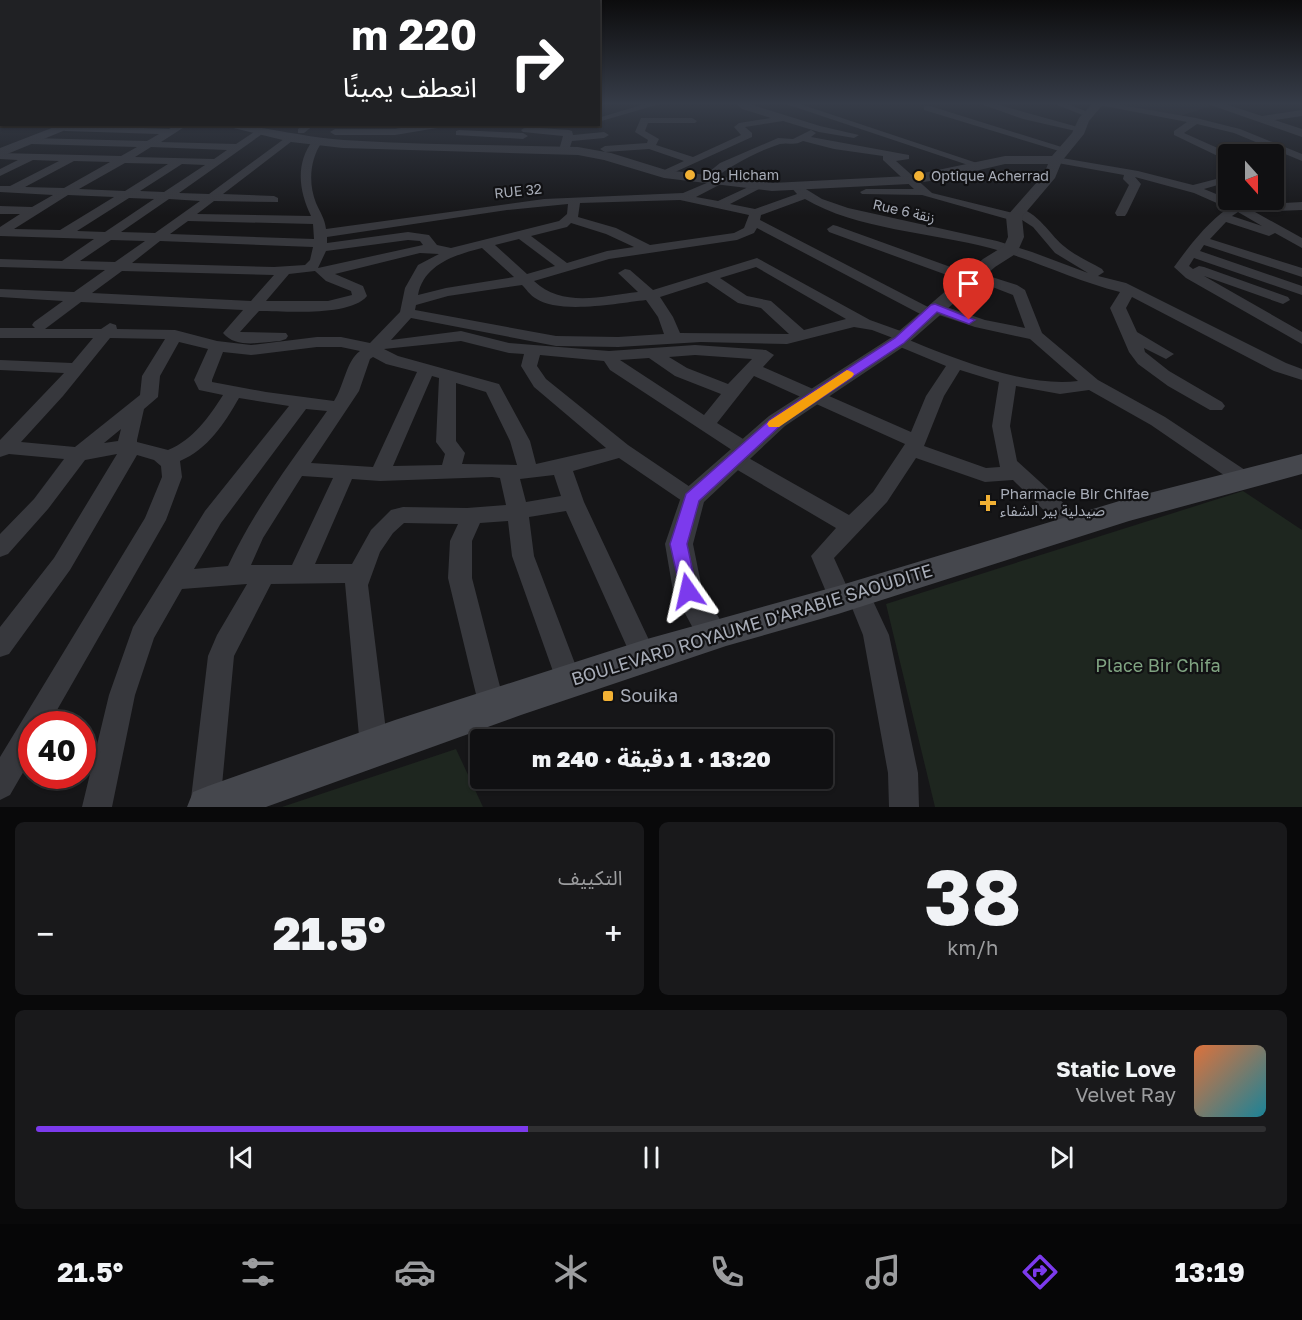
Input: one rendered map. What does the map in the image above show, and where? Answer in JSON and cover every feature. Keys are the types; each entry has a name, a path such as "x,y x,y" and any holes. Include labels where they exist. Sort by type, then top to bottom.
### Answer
{"main road":[{"name":"BOULEVARD ROYAUME D'ARABIE SAOUDITE","path":"207,807 491,706 712,635 849,596 1072,525 1241,477 1302,464"}],"street":[{"path":"0,154 31,141 240,147"},
{"path":"0,232 65,192 157,141"},
{"path":"65,265 248,141"},
{"path":"40,325 289,141"},
{"path":"313,141 393,147 482,147 504,141"},
{"path":"345,141 393,147"},
{"path":"426,146 434,141"},
{"path":"453,147 457,141"},
{"path":"482,147 487,141"},
{"path":"550,141 606,153 664,174 711,181 795,190 909,180 927,184 936,198 1016,214 1036,224 1060,250 1129,290 1270,363 1302,375"},
{"path":"566,144 580,141"},
{"path":"605,141 606,153"},
{"path":"650,146 653,141"},
{"path":"664,174 692,160 742,141"},
{"name":"RUE 32","path":"320,242 450,213 574,200 680,196 712,186 711,181 724,165 780,141"},
{"path":"813,141 905,157 947,156"},
{"path":"898,141 981,166"},
{"path":"1019,141 1060,155 1192,189 1218,200"},
{"path":"712,635 688,591 679,544 692,498 777,421 901,339 989,263 1011,249 1016,237 1016,214 1030,201 1050,175 1060,155 1072,141"},
{"path":"1192,141 1218,152"},
{"path":"1260,141 1302,158"},
{"path":"309,269 315,263 320,242 319,220 307,190 309,155 317,142"},
{"path":"606,153 650,146 692,160"},
{"path":"0,154 217,162"},
{"path":"886,154 909,180"},
{"path":"866,192 927,184 1010,159 1060,155"},
{"path":"0,173 32,156"},
{"path":"0,196 6,189 74,157"},
{"path":"63,234 180,161"},
{"path":"1121,213 1135,184 1129,179 1130,173"},
{"path":"1192,189 1218,182"},
{"path":"719,205 757,186"},
{"path":"6,189 274,200"},
{"path":"739,209 795,190"},
{"path":"407,308 446,292 524,280 607,255 737,236 750,230 754,217 795,190"},
{"name":"Rue 6 زنقة","path":"795,190 825,204 881,222 1011,249 1108,286 1129,290"},
{"path":"680,196 739,209 932,310 981,324 1035,335 1092,384 1158,420 1241,477"},
{"path":"571,219 574,200"},
{"path":"1284,207 1302,206"},
{"path":"0,210 33,211"},
{"path":"1235,210 1221,217 1181,267 1302,339"},
{"path":"1243,210 1302,244"},
{"path":"187,217 319,220"},
{"path":"1221,217 1287,235"},
{"path":"235,575 253,536 353,386 362,357 375,347 407,308 416,277 423,268 451,252 554,227 571,219 611,231 649,249"},
{"path":"833,229 1012,288 1020,293 1035,335"},
{"path":"0,232 320,242 408,236 424,238 432,248"},
{"path":"522,235 564,267"},
{"path":"1201,240 1302,273"},
{"path":"484,243 540,295 556,300 586,303 651,295 759,262 864,323 956,364 1008,379 1060,389 1092,384"},
{"path":"0,262 284,272 309,269 326,271 355,267 407,252 432,248 451,252"},
{"path":"1187,258 1302,291"},
{"path":"1187,258 1283,300"},
{"path":"0,275 18,263"},
{"path":"0,293 255,306 328,306 354,300 360,296 358,289 331,278 326,271"},
{"path":"283,347 286,339 283,336 238,338 231,336 234,328 284,272"},
{"path":"625,273 651,295 664,311 673,338"},
{"path":"709,277 743,300 766,304 794,338"},
{"path":"1129,290 1118,308 1124,325 1132,335 1138,354 1153,368 1216,406"},
{"path":"1257,314 1302,291"},
{"path":"407,308 555,341 794,338"},
{"path":"706,425 751,368 766,355 794,338 840,324 864,323"},
{"path":"0,326 109,327 78,368 3,450"},
{"path":"0,347 8,333 176,335 218,346 251,350 330,341 375,347 461,336 533,352 609,357 695,350 766,355"},
{"path":"0,548 41,504 79,454 150,397 151,376 176,335"},
{"path":"1132,335 1166,354"},
{"path":"218,346 207,367 203,384 205,386 301,403 339,407"},
{"path":"375,347 392,360 485,384 497,392 520,441 518,512 523,556 569,682"},
{"path":"533,352 529,366 540,382 621,450 692,498"},
{"path":"652,353 681,372 732,392"},
{"path":"609,357 616,366 706,425 741,455 851,527"},
{"path":"904,807 903,773 876,635 822,556 880,497 914,446 935,396 956,364"},
{"path":"0,365 78,368"},
{"path":"751,368 914,446 985,475 1017,473"},
{"path":"380,474 426,370"},
{"path":"448,374 445,439 455,453 451,471"},
{"path":"1008,379 1001,426 1008,464 1072,525"},
{"path":"168,459 197,443 217,420 234,392"},
{"path":"97,807 131,665 142,635 213,517 301,403"},
{"path":"0,646 62,564 108,484 123,464 136,406"},
{"path":"3,450 79,454 127,446 161,454 168,459 172,468 172,477 155,520 42,711"},
{"path":"297,469 380,474 492,470 518,472 561,466 621,450"},
{"path":"561,466 573,502 644,657"},
{"path":"300,573 345,473"},
{"path":"374,747 357,598 358,573 375,544 397,517 404,515 441,518 473,516 518,512 573,502"},
{"path":"473,516 461,541 460,578 491,706"},
{"path":"175,580 235,575 358,573"},
{"path":"207,807 221,656 265,574"},
{"path":"0,785 18,754"}],"green space":[{"name":"Place Bir Chifa","path":"1243,491 1302,530 1302,807 935,807 886,604"},
{"path":"456,749 470,779 470,789 475,789 483,807 282,807"}],"slow traffic":[{"path":"774,424 847,374"}],"place":[{"name":"Dg. Hicham","path":"690,175"},
{"name":"Optique Acherrad","path":"919,176"},
{"name":"Pharmacie Bir Chifae صيدلية بير الشفاء","path":"988,503"},
{"name":"Souika","path":"608,696"}],"route":[{"path":"688,591 679,544 692,498 777,421 888,349 935,308 969,320"}]}
